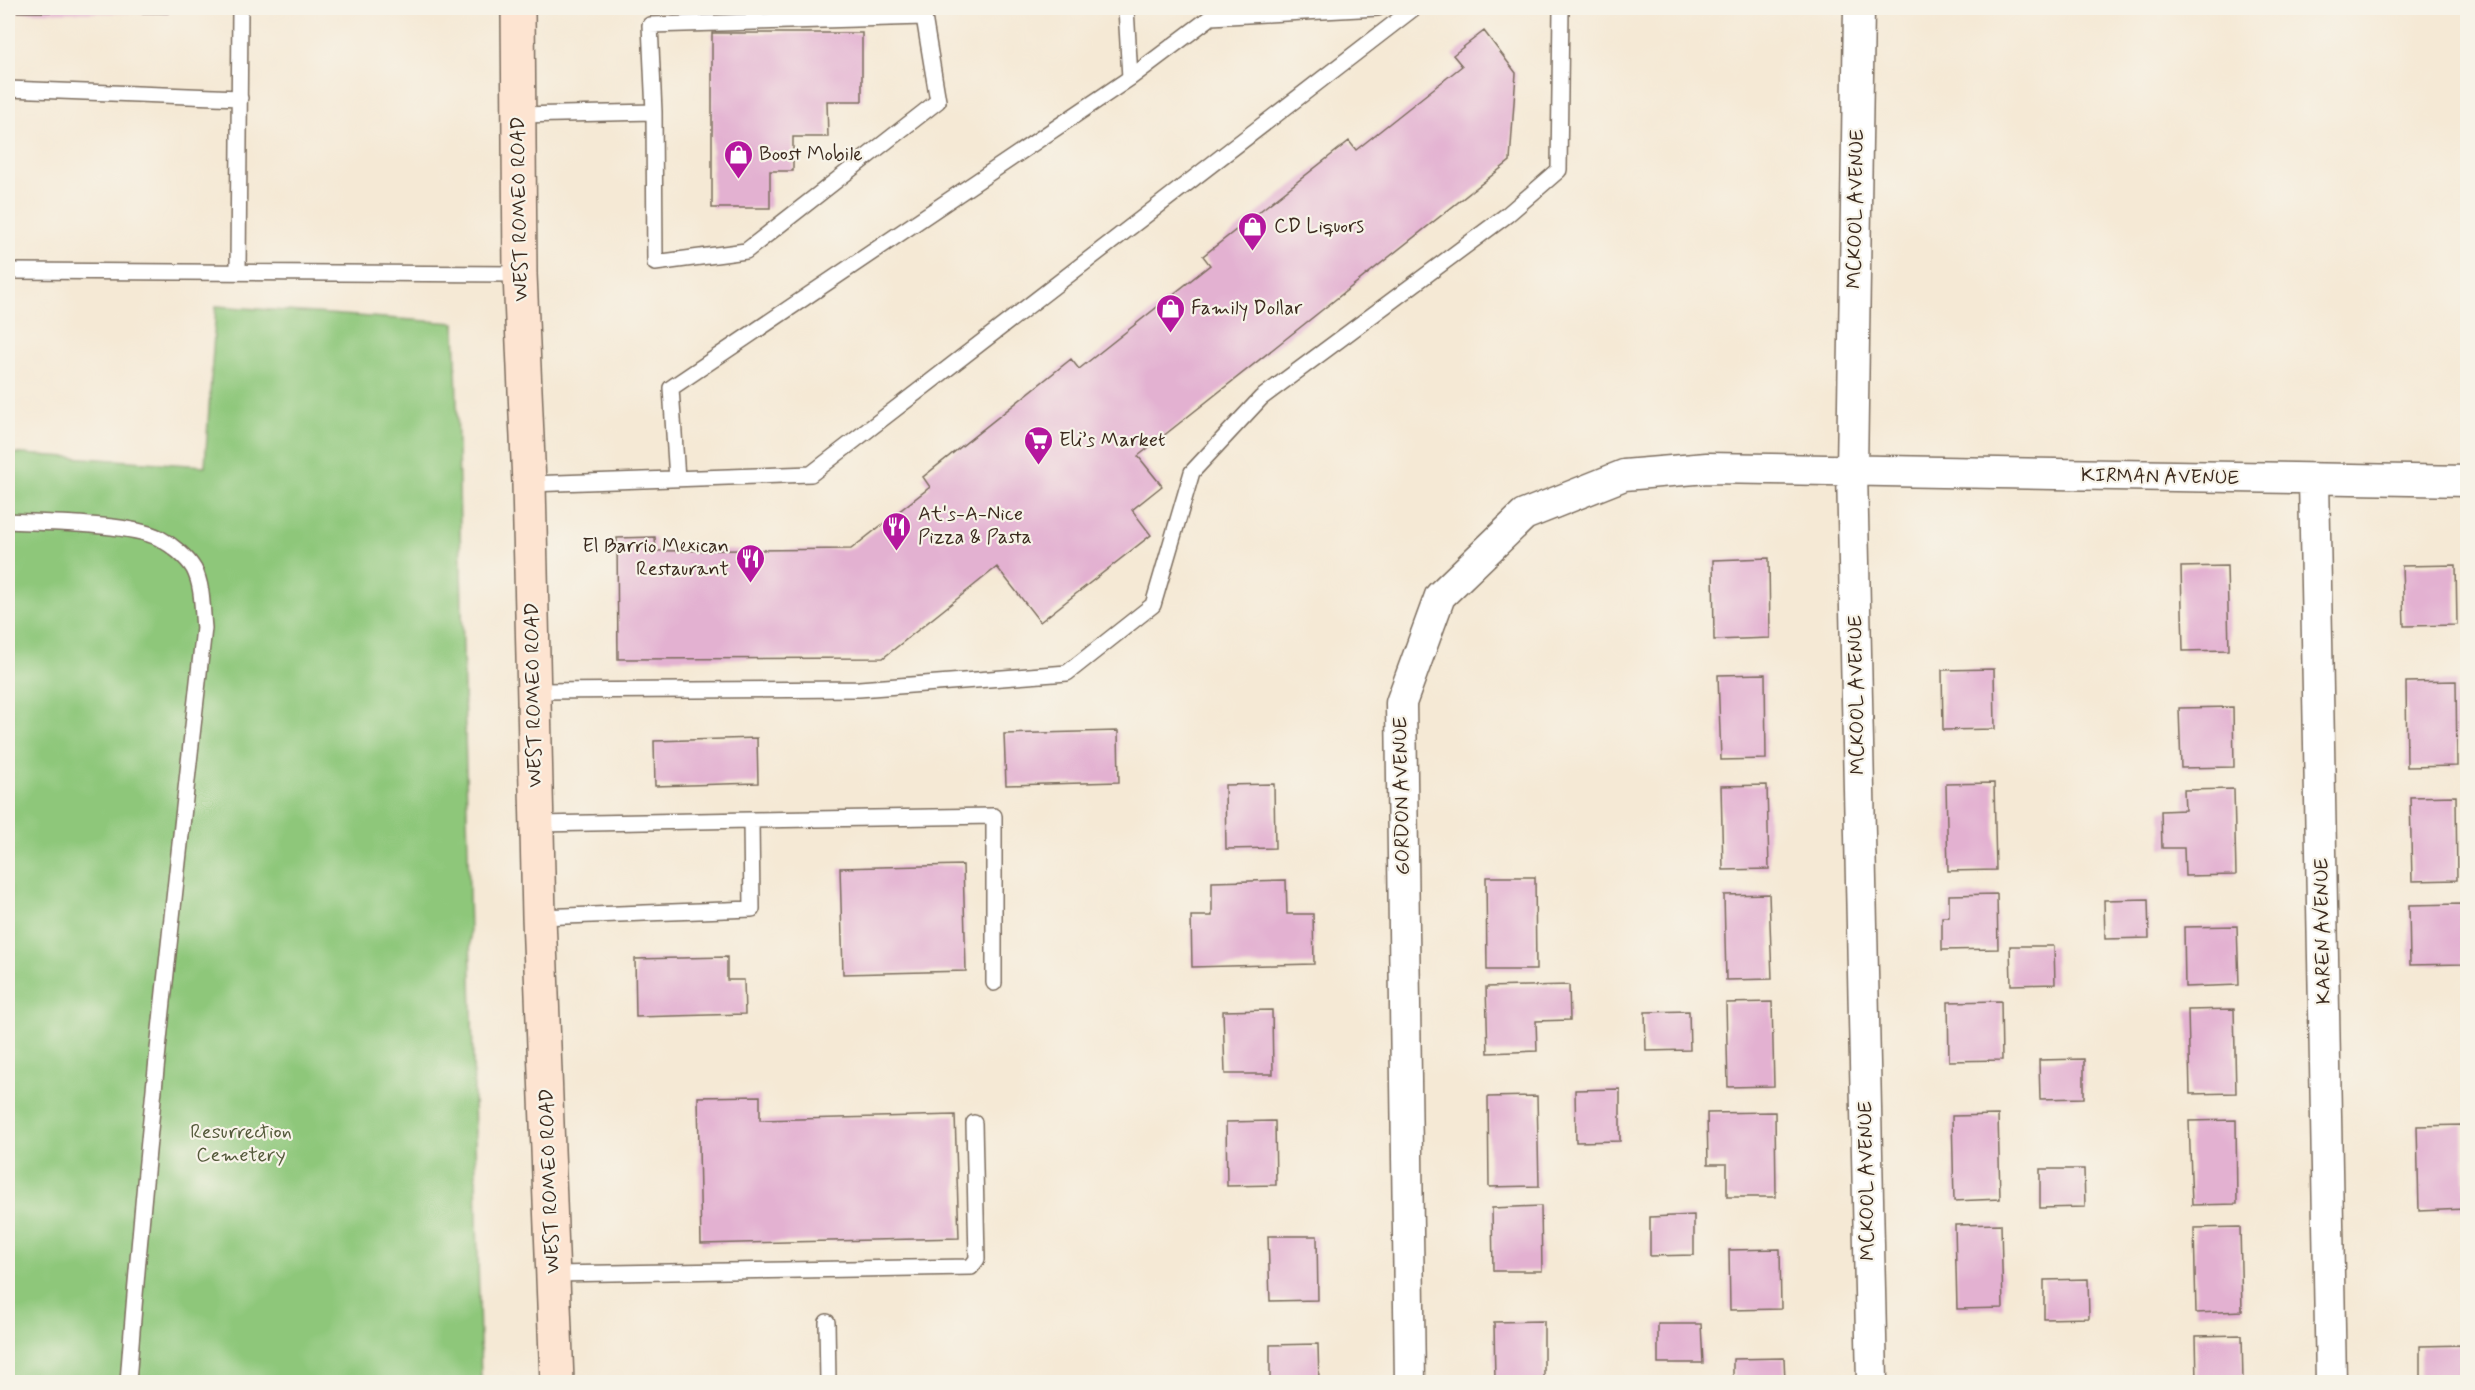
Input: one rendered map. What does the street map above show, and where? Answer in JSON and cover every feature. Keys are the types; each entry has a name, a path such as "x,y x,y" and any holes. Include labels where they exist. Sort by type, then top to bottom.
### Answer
{"main road":[{"name":"WEST ROMEO ROAD","path":"518,8 520,274 529,484 539,917 557,1383"}],"street":[{"name":"MCKOOL AVENUE","path":"1859,8 1852,471 1872,1383"},
{"name":"GORDON AVENUE","path":"1410,1383 1401,703 1440,596 1524,515 1624,475 1707,468 1852,471"},
{"name":"KIRMAN AVENUE","path":"1852,471 2468,481"},
{"name":"KAREN AVENUE","path":"2314,479 2331,1383"}],"lane":[{"path":"238,271 240,8"},
{"path":"1126,8 1130,78"},
{"path":"677,479 671,388 1130,78 1210,18 1378,8"},
{"path":"529,484 811,474 1414,8"},
{"path":"534,691 859,689 1067,674 1153,605 1192,472 1261,398 1507,215 1559,170 1562,8"},
{"path":"924,17 938,101 746,251 655,263 654,112 650,25 924,17"},
{"path":"8,89 240,98"},
{"path":"518,114 654,112"},
{"path":"8,271 520,274"},
{"path":"8,521 124,529 158,537 179,552 194,569 202,599 204,628 175,886 128,1383"},
{"path":"537,824 994,816 994,983"},
{"path":"539,917 752,909 751,820"},
{"path":"554,1274 971,1267 977,1259 974,1123"},
{"path":"827,1322 828,1383"}],"green space":[{"name":"Resurrection Cemetery","path":"216,306 455,323 481,1382 8,1382 8,453 205,466"}],"building":[{"path":"8,8 168,8 168,13 8,12"},
{"path":"1484,31 1516,73 1510,161 1138,456 1162,486 1132,510 1151,535 1040,622 997,567 883,658 618,659 617,538 655,537 656,551 851,549 930,487 923,477 1071,359 1079,369 1210,265 1203,256 1349,141 1356,150 1462,66 1453,55"},
{"path":"712,33 862,33 862,101 827,101 828,137 793,137 793,171 770,171 770,208 712,208"},
{"path":"1769,558 1770,638 1714,640 1713,560"},
{"path":"2456,565 2457,625 2404,626 2402,566"},
{"path":"2227,566 2229,650 2183,651 2181,567"},
{"path":"1994,669 1995,729 1943,730 1942,670"},
{"path":"1765,674 1766,759 1721,760 1718,675"},
{"path":"2456,681 2457,766 2407,767 2406,682"},
{"path":"2233,707 2234,767 2181,768 2179,708"},
{"path":"1118,731 1119,782 1006,785 1004,734"},
{"path":"757,738 758,783 655,786 654,741"},
{"path":"1994,783 1996,870 1948,871 1946,784"},
{"path":"1274,784 1275,848 1226,849 1225,785"},
{"path":"1767,785 1769,869 1723,870 1721,786"},
{"path":"2234,789 2236,875 2185,876 2184,848 2162,848 2161,811 2185,810 2184,790"},
{"path":"2456,796 2457,880 2412,881 2410,797"},
{"path":"963,865 966,971 843,974 840,868"},
{"path":"1486,877 1535,877 1536,970 1487,970"},
{"path":"1286,880 1287,914 1313,914 1314,964 1192,967 1191,916 1212,916 1212,882"},
{"path":"1769,894 1772,979 1726,980 1724,895"},
{"path":"1997,894 1998,949 1942,950 1942,917 1949,917 1949,895"},
{"path":"2148,899 2149,938 2105,939 2104,900"},
{"path":"2462,904 2463,964 2410,965 2409,905"},
{"path":"2237,926 2239,985 2185,987 2184,927"},
{"path":"2010,946 2054,946 2055,984 2011,985"},
{"path":"727,957 727,980 744,980 745,1014 636,1017 635,959"},
{"path":"1569,985 1570,1020 1536,1021 1537,1051 1488,1053 1486,987"},
{"path":"2001,1001 2002,1060 1949,1061 1948,1002"},
{"path":"1772,1002 1774,1086 1728,1087 1726,1003"},
{"path":"2234,1009 2236,1093 2190,1094 2188,1010"},
{"path":"1272,1010 1273,1074 1225,1074 1223,1011"},
{"path":"1689,1011 1690,1050 1646,1051 1645,1012"},
{"path":"2084,1059 2084,1098 2040,1099 2039,1060"},
{"path":"1620,1089 1620,1141 1576,1142 1575,1090"},
{"path":"760,1096 760,1120 955,1115 959,1238 701,1244 698,1097"},
{"path":"1537,1096 1539,1186 1489,1187 1488,1097"},
{"path":"1775,1112 1776,1197 1727,1197 1727,1164 1708,1164 1707,1113"},
{"path":"1998,1115 2000,1199 1954,1201 1952,1116"},
{"path":"2236,1120 2237,1204 2192,1205 2189,1121"},
{"path":"1275,1121 1276,1185 1227,1186 1226,1122"},
{"path":"2463,1125 2465,1209 2419,1211 2417,1126"},
{"path":"2040,1169 2084,1169 2085,1207 2040,1208"},
{"path":"1541,1206 1542,1271 1493,1271 1492,1208"},
{"path":"1694,1215 1694,1255 1650,1256 1650,1217"},
{"path":"2001,1224 2003,1308 1957,1309 1955,1225"},
{"path":"2240,1227 2242,1311 2196,1313 2194,1228"},
{"path":"1268,1236 1317,1236 1318,1300 1270,1301"},
{"path":"1780,1249 1781,1309 1730,1310 1729,1250"},
{"path":"2088,1279 2089,1318 2044,1319 2044,1280"},
{"path":"1544,1321 1544,1382 1495,1382 1494,1322"},
{"path":"1658,1324 1701,1324 1703,1363 1658,1363"},
{"path":"2242,1335 2243,1382 2197,1382 2196,1336"},
{"path":"1318,1344 1319,1382 1270,1382 1270,1345"},
{"path":"2465,1345 2466,1382 2420,1382 2420,1346"},
{"path":"1784,1358 1785,1382 1733,1382 1733,1359"}],"place":[{"name":"Boost Mobile","path":"738,180"},
{"name":"CD Liquors","path":"1253,252"},
{"name":"Family Dollar","path":"1170,334"},
{"name":"Eli’s Market","path":"1038,466"},
{"name":"At's-A-Nice Pizza & Pasta","path":"897,552"},
{"name":"El Barrio Mexican Restaurant","path":"750,584"}]}
